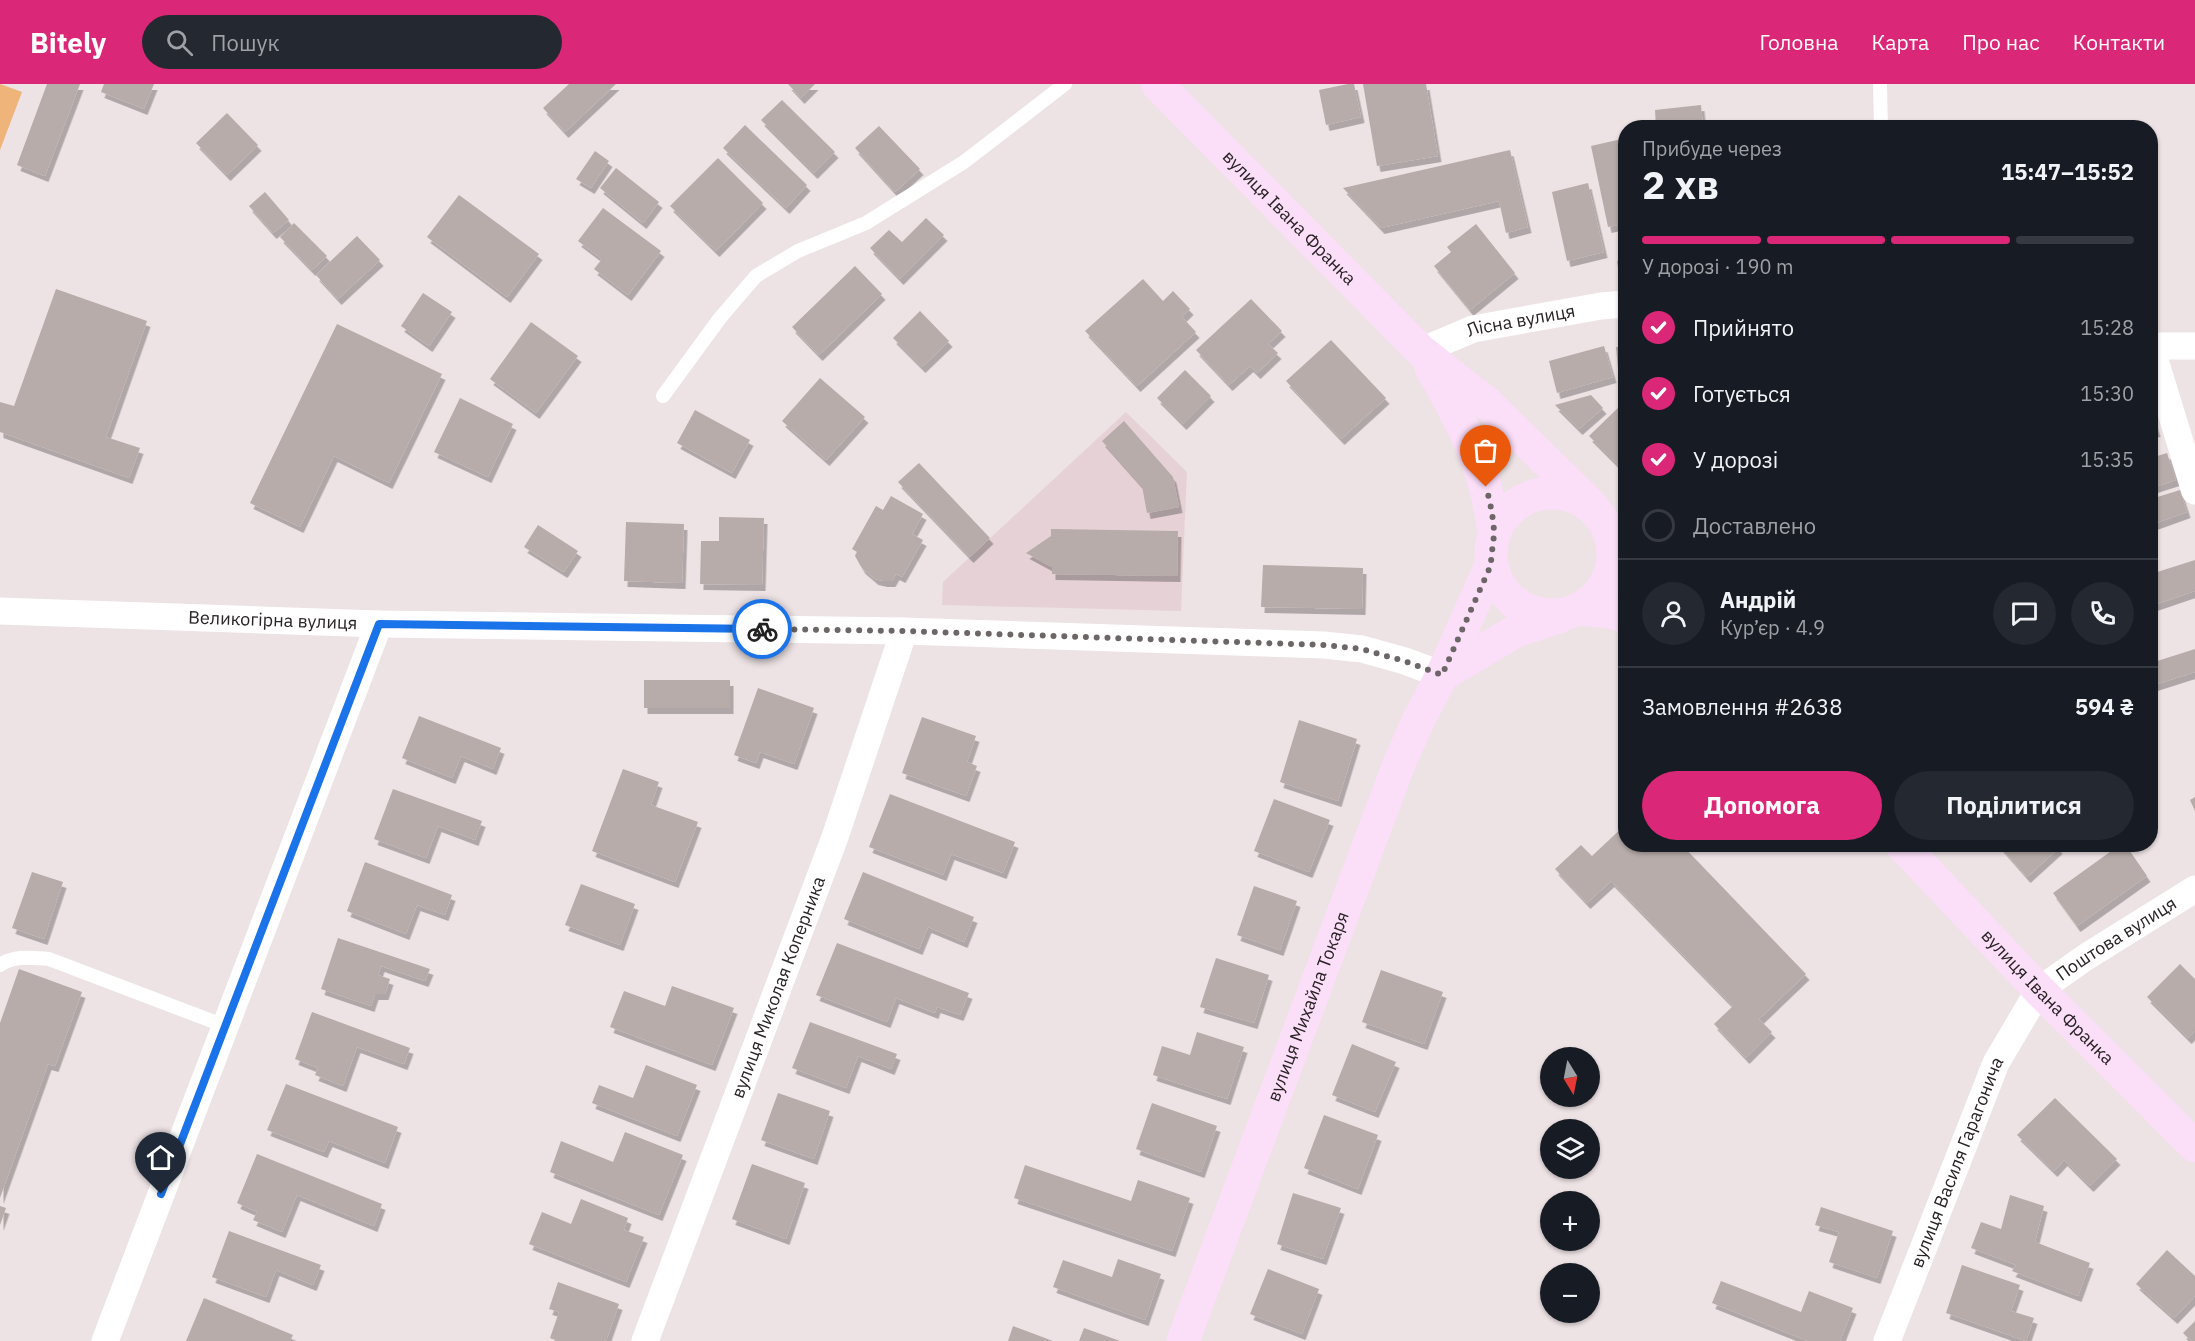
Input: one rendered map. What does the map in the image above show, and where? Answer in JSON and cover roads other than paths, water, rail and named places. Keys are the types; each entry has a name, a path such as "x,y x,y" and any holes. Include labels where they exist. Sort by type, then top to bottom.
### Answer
{"main road":[{"name":"вулиця Івана Франка","path":"1157,84 1421,351 1488,404 1618,533"},
{"name":"вулиця Івана Франка","path":"1421,351 1460,418 1472,446 1490,501 1494,533"},
{"path":"1442,675 1516,631 1572,612 1594,599 1605,585 1612,569 1614,552 1611,534 1597,512 1574,496 1555,493 1535,495 1518,503 1504,516 1494,533 1491,565 1498,583 1510,599 1525,610 1544,615 1572,612 1610,612 1618,614"},
{"name":"вулиця Михайла Токаря","path":"1183,1341 1399,764 1491,565"},
{"name":"вулиця Івана Франка","path":"1909,852 2039,990 2195,1146"}],"street":[{"name":"Лісна вулиця","path":"1421,351 1473,329 1618,305"},
{"path":"2158,346 2195,346"},
{"path":"2158,369 2195,491"},
{"name":"Великогірна вулиця","path":"0,611 379,624 904,631 1324,645 1362,649 1442,675"},
{"path":"105,1341 379,624"},
{"name":"вулиця Миколая Коперника","path":"645,1341 835,837 904,631"},
{"name":"Поштова вулиця","path":"2039,990 2086,957 2195,889"},
{"name":"вулиця Василя Гарагонича","path":"1887,1341 1996,1063 2039,990"}],"lane":[{"path":"663,396 720,318 756,276 798,251 866,223 915,193 964,162 1065,84"},
{"path":"1880,84 1881,120"},
{"path":"0,965 3,962 25,957 48,959 225,1026"}]}
